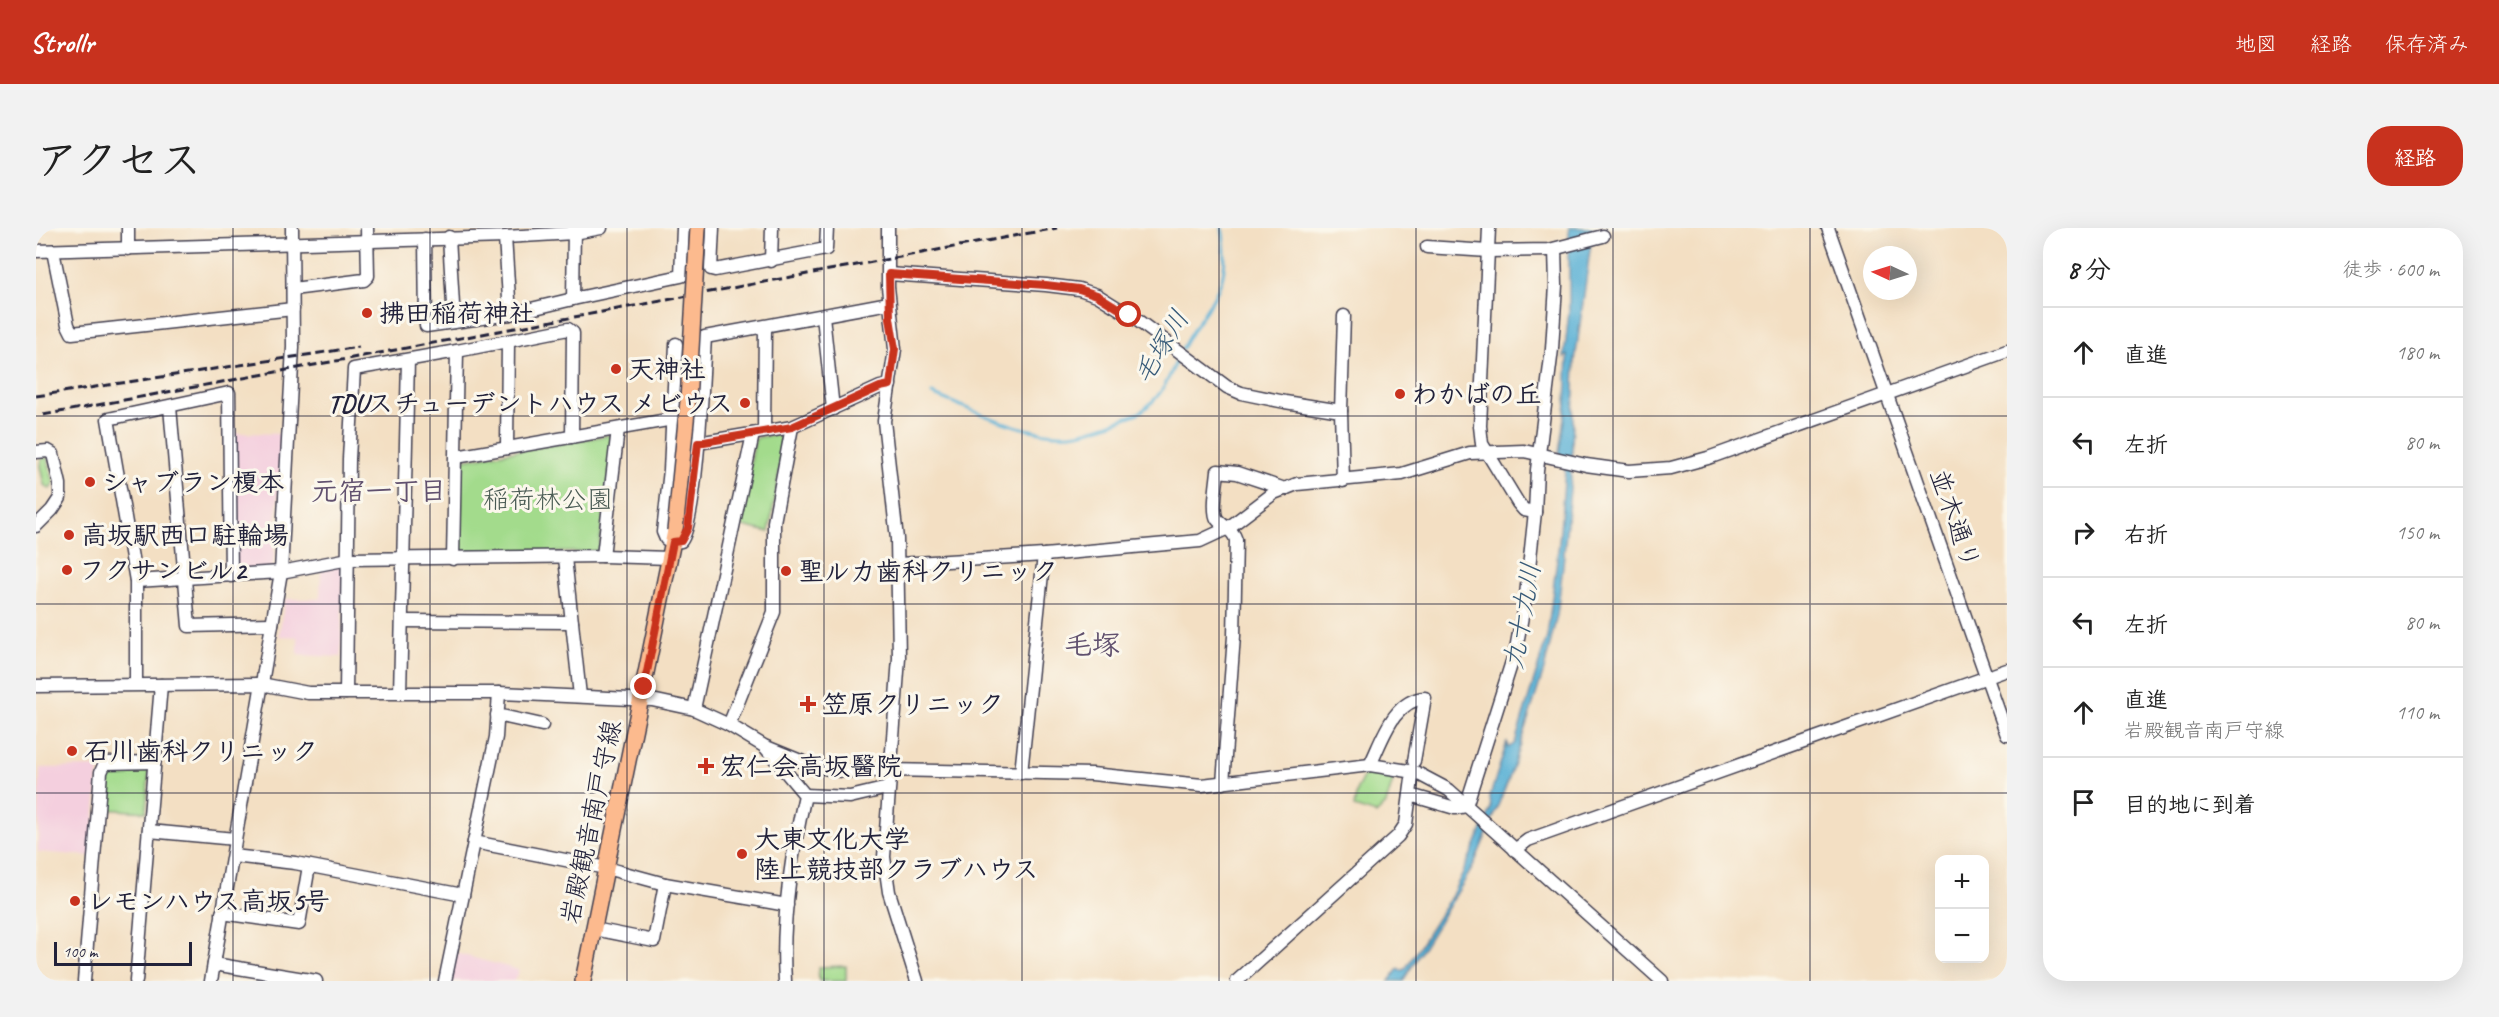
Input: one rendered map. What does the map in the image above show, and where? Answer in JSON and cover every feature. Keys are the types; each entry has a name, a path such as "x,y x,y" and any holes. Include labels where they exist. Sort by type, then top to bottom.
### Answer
{"main road":[{"name":"岩殿観音南戸守線","path":"583,981 674,536 688,401 698,228"}],"street":[{"path":"128,228 128,249"},
{"path":"211,981 280,572 293,309 292,228"},
{"path":"293,289 364,280 368,276 367,228"},
{"path":"36,251 367,242 422,235 505,237 601,228"},
{"path":"422,235 426,326 510,314 681,276 683,228"},
{"path":"713,228 710,261 711,269 715,270 826,249 827,228"},
{"path":"771,261 772,228"},
{"path":"888,228 889,303 895,349 885,405 885,443 899,564 899,658 884,857 885,875 918,981"},
{"path":"1489,228 1480,426 1482,444 1524,510 1535,512"},
{"name":"並木通り","path":"1828,228 2007,735"},
{"path":"573,299 574,231"},
{"path":"449,237 454,322"},
{"path":"505,237 510,314"},
{"path":"1427,247 1488,251 1557,249 1601,237"},
{"path":"1468,808 1516,650 1526,595 1552,349 1557,249"},
{"path":"53,251 68,324 72,333 293,309"},
{"path":"889,274 1079,289 1097,295 1137,320 1227,387 1241,393 1341,411"},
{"path":"676,344 673,419 663,532 666,539 674,536 681,541 688,528 698,443 705,337 889,303"},
{"path":"823,316 833,409"},
{"path":"1343,481 1341,411 1344,316"},
{"path":"694,709 759,433 765,327"},
{"path":"346,693 349,459 354,369 568,329 573,333 572,437"},
{"path":"507,448 508,341"},
{"path":"453,558 457,351"},
{"path":"899,564 1044,555 1200,541 1228,528 1274,493 1297,484 1402,474 1470,453 1524,451 1576,463 1629,471 1671,468 1708,458 2007,351"},
{"path":"400,693 408,360"},
{"path":"698,443 792,427 880,387 890,385"},
{"path":"136,684 136,581 108,419 229,393 231,576"},
{"path":"170,407 189,626 272,624"},
{"path":"456,457 673,419"},
{"path":"729,725 774,612 774,522 792,427"},
{"path":"603,556 618,429"},
{"path":"36,452 48,451 53,454 61,490 57,505 36,526"},
{"path":"1223,783 1234,636 1236,540 1234,534 1216,518 1218,471 1237,473 1285,489"},
{"path":"1021,773 1044,555"},
{"path":"136,581 280,572 349,559 603,556 670,558"},
{"path":"566,558 580,696"},
{"path":"402,621 572,622"},
{"path":"1515,850 1528,840 2007,670"},
{"path":"36,686 261,684 308,693 499,693 642,699 694,709 729,725 764,746 808,764 854,772 889,770 1092,774 1172,783 1223,783 1370,765 1402,769 1427,778 1449,790 1662,981"},
{"path":"136,981 161,685"},
{"path":"444,981 496,737 499,693"},
{"path":"1370,765 1394,717 1410,701 1425,698 1414,761"},
{"path":"497,715 542,725"},
{"path":"764,746 805,795 850,797 888,788"},
{"path":"84,981 101,772 105,763 154,762"},
{"path":"1237,981 1398,836 1406,824 1412,779"},
{"path":"785,981 784,946 792,860 805,795"},
{"path":"1410,795 1448,806 1468,808"},
{"path":"148,831 236,839"},
{"path":"474,842 606,868 665,884 788,905"},
{"path":"233,856 309,866 463,895"},
{"path":"222,913 299,924 309,866"},
{"path":"594,929 654,941 665,884"},
{"path":"214,964 316,981"}],"shaded area":[{"path":"235,433 282,434 273,565 270,569 235,569"},
{"path":"343,564 341,657 298,655 298,637 279,636 285,599 320,599 321,570"},
{"path":"99,767 91,856 38,852 40,768"},
{"path":"455,953 519,970 514,981 449,981"}],"green space":[{"path":"782,434 785,438 769,532 738,525 755,440 759,437"},
{"name":"稲荷林公園","path":"610,435 614,439 599,548 594,552 463,553 458,547 462,460"},
{"path":"47,457 54,483 50,489 44,485 40,466 41,459"},
{"path":"113,767 146,768 149,771 146,812 104,809 108,772"},
{"path":"1366,771 1395,774 1386,804 1376,814 1354,807 1357,789"},
{"path":"846,966 846,981 819,981 818,967"}],"water":[{"path":"1569,228 1593,228 1575,361 1571,478 1563,565 1557,615 1544,670 1508,781 1473,867 1403,981 1389,981 1398,969 1401,971 1406,968 1452,895 1464,870 1491,809 1490,796 1507,742 1508,748 1515,743 1547,637 1565,471 1559,453 1566,404 1568,355 1564,358 1569,311"}],"waterway":[{"name":"毛塚川","path":"1182,349 1216,294 1221,281 1225,249 1222,228"},
{"name":"毛塚川","path":"932,394 1004,423 1043,433 1078,433 1139,413 1159,394 1179,355"}],"railway":[{"path":"43,415 1057,228"},
{"path":"36,396 359,347"}],"place":[{"name":"拂田稲荷神社","path":"367,313"},
{"name":"天神社","path":"616,369"},
{"name":"わかばの丘","path":"1400,394"},
{"name":"TDUスチューデントハウス メビウス","path":"745,403"},
{"name":"シャブラン榎本","path":"90,482"},
{"name":"高坂駅西口駐輪場","path":"69,535"},
{"name":"フクサンビル2","path":"67,570"},
{"name":"聖ルカ歯科クリニック","path":"786,571"},
{"name":"笠原クリニック","path":"808,704"},
{"name":"石川歯科クリニック","path":"72,751"},
{"name":"宏仁会高坂醫院","path":"706,766"},
{"name":"大東文化大学 陸上競技部クラブハウス","path":"742,854"},
{"name":"レモンハウス高坂5号","path":"75,901"}],"district":[{"name":"元宿一丁目","path":"379,491"},
{"name":"毛塚","path":"1092,644"}],"route":[{"path":"644,687 673,542 681,541 688,528 698,443 792,427 880,387 890,385 895,349 890,318 889,274 1079,289 1097,295 1129,315"}],"water label":[{"name":"九十九川","path":"1522,616"}]}
